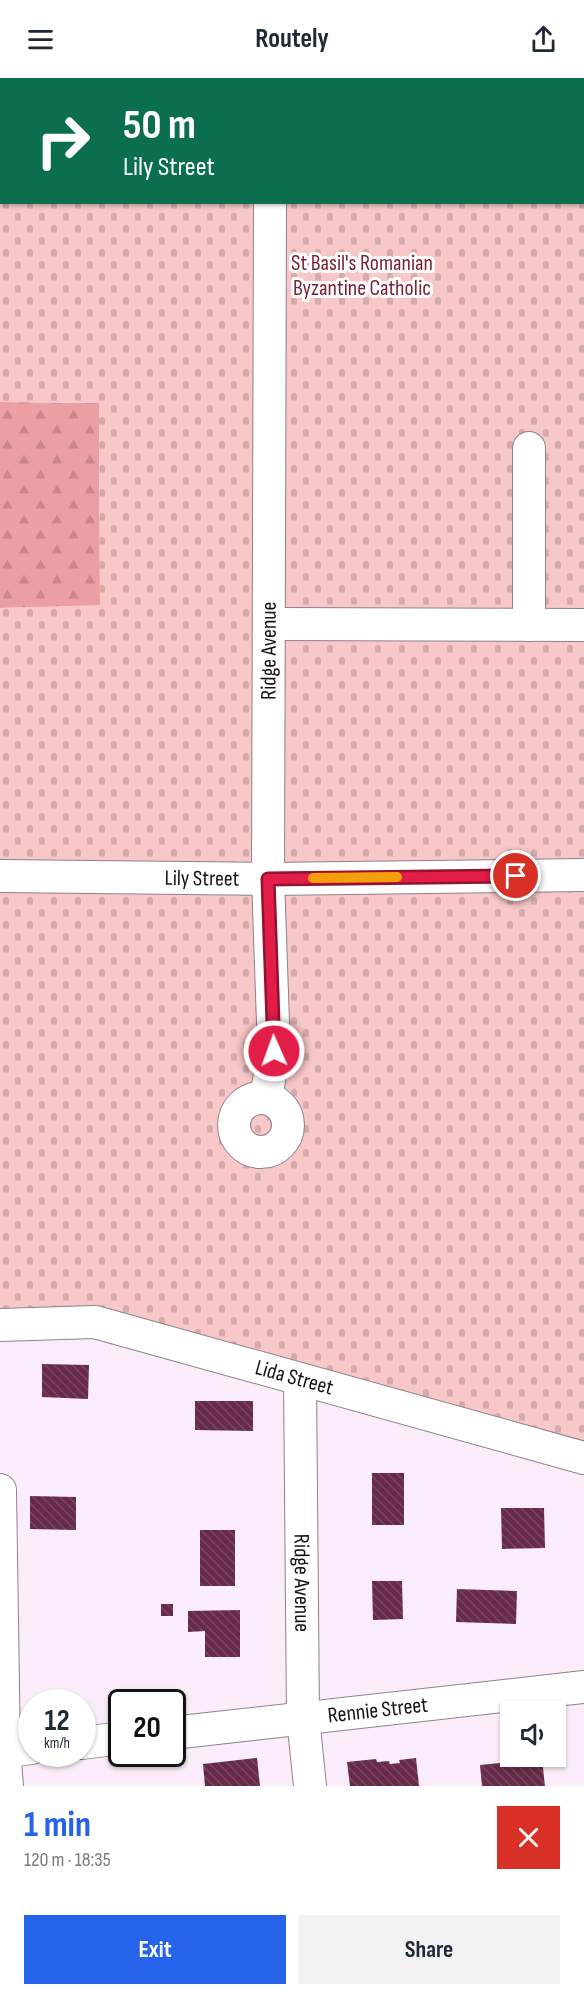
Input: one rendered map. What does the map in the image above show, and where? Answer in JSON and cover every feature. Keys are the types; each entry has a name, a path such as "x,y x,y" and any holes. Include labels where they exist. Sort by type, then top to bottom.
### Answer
{"street":[{"name":"Ridge Avenue","path":"266,1098 274,1051 268,879 270,204"},
{"path":"529,448 530,625"},
{"path":"269,624 584,625"},
{"name":"Lily Street","path":"0,876 268,879 584,875"},
{"name":"Lida Street","path":"0,1325 95,1322 584,1458"},
{"name":"Ridge Avenue","path":"300,1379 303,1718 310,1786"},
{"path":"0,1490 12,1750 7,1786"},
{"name":"Rennie Street","path":"186,1731 584,1687"}],"green space":[{"name":"St Basil's Romanian Byzantine Catholic","path":"0,204 584,204 584,1457 116,1322 0,1324 0,608 100,605 99,403 0,402"},
{"path":"0,402 99,403 100,606 0,608"}],"building":[{"path":"42,1364 89,1365 88,1399 42,1397"},
{"path":"195,1401 253,1401 253,1431 195,1430"},
{"path":"372,1473 404,1473 404,1525 372,1525"},
{"path":"30,1496 76,1497 76,1530 30,1529"},
{"path":"501,1508 544,1508 545,1548 502,1549"},
{"path":"200,1530 235,1530 235,1586 200,1586"},
{"path":"372,1581 402,1581 403,1619 373,1620"},
{"path":"457,1589 517,1591 516,1624 456,1622"},
{"path":"161,1604 173,1604 173,1616 161,1616"},
{"path":"240,1610 240,1657 205,1657 205,1631 188,1632 188,1611"},
{"path":"257,1758 260,1786 205,1786 203,1764"},
{"path":"416,1758 419,1786 350,1786 347,1762 376,1759 377,1762 389,1761 390,1764 400,1763 399,1760"},
{"path":"500,1763 500,1767 543,1767 545,1786 482,1786 480,1765"}],"slow traffic":[{"path":"313,878 397,877"}],"route":[{"path":"274,1051 268,879 516,876"}]}
